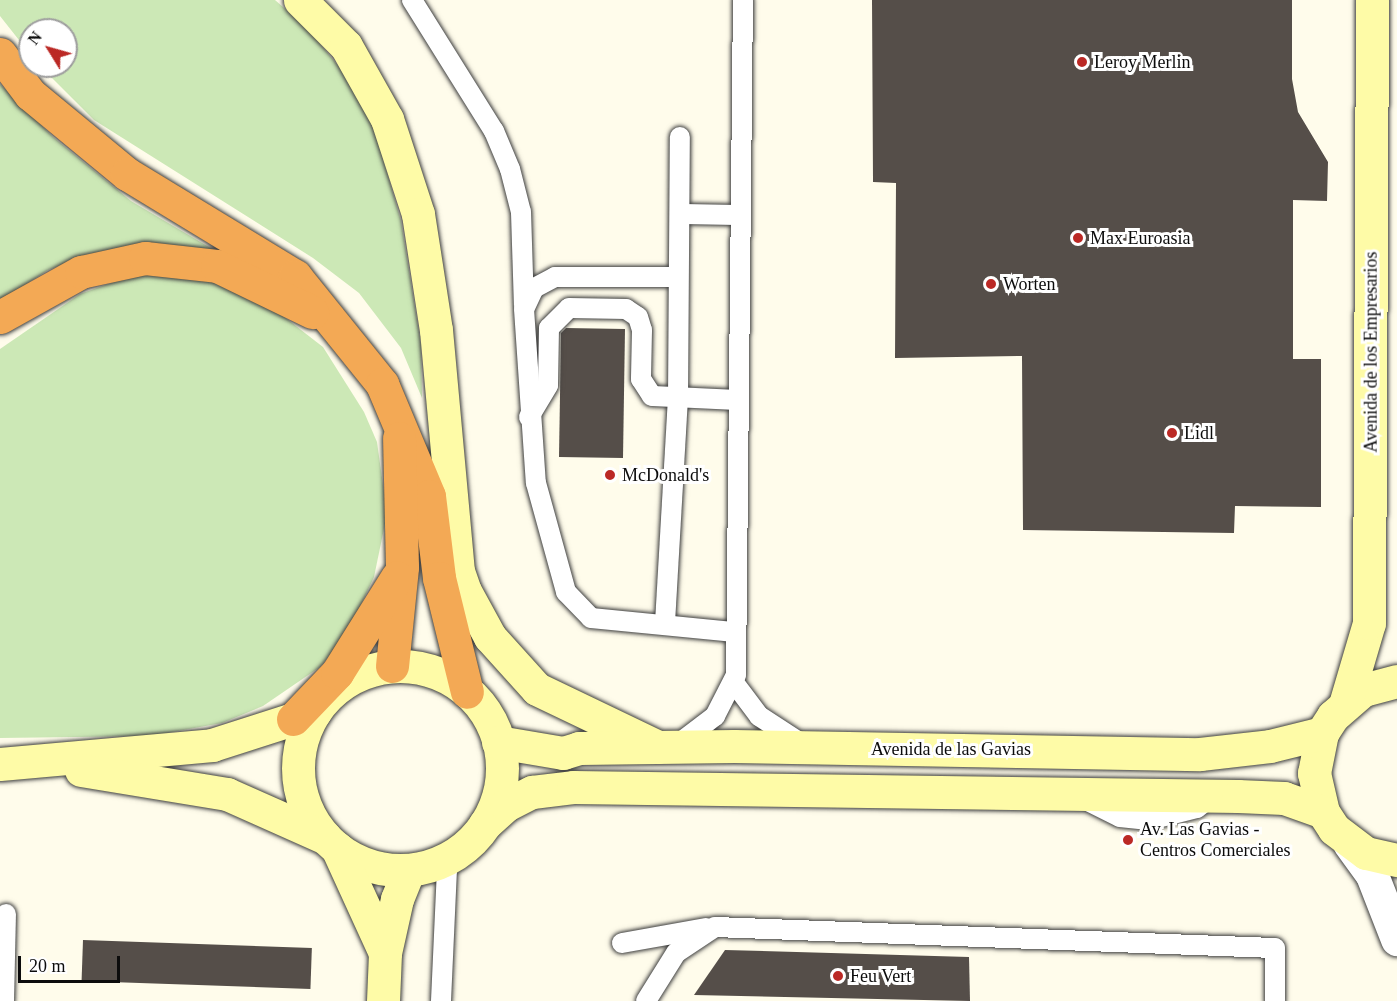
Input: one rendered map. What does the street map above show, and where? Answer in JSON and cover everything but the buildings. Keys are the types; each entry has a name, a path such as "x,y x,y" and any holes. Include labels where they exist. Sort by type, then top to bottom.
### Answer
{"highway":[{"path":"0,54 30,94 127,174 295,276 341,329 382,384 423,475 434,540 473,698"},
{"path":"0,317 81,272 145,258 216,266 281,293 341,329"},
{"path":"392,666 402,567 399,424"},
{"path":"434,540 448,478"},
{"path":"304,716 373,621 402,567"}],"street":[{"path":"300,0 346,46 387,119 405,168 425,251 448,478 465,591"},
{"name":"Avenida de los Empresarios","path":"1346,701 1369,623 1372,0"},
{"path":"434,540 490,637 537,689 667,747"},
{"path":"0,764 37,763 212,745 304,716 348,681 392,666 436,672 473,698 498,742 502,782 485,824"},
{"path":"1397,681 1364,690 1346,701 1322,733 1314,773 1323,812 1372,875 1397,939"},
{"name":"Avenida de las Gavias","path":"473,698 503,721 579,748"},
{"path":"304,716 305,732 299,777 303,800 332,843 385,953"},
{"name":"Avenida de las Gavias","path":"498,742 533,752 563,753 579,748 667,747 1200,754 1270,747 1322,733"},
{"path":"37,763 227,794 332,843 364,864 409,870 452,855 506,805 532,792 573,787 1284,798 1323,812"},
{"path":"1349,843 1366,853 1397,860"},
{"path":"383,1001 385,953 397,899 409,870"}],"lane":[{"path":"412,0 494,131 510,169 521,212 529,417 536,483 548,537 571,602 591,618 665,623 735,632"},
{"path":"667,747 715,716 735,684 743,0"},
{"path":"665,623 678,400 680,136"},
{"path":"680,214 740,215"},
{"path":"524,309 534,288 555,277 678,277"},
{"path":"529,417 548,385 549,328 569,308 633,312 642,330 643,386 658,399 738,400"},
{"path":"735,684 759,716 790,739 813,748"},
{"path":"441,1001 447,870 452,855"},
{"path":"4,1001 6,914"},
{"path":"646,1001 676,953 715,927"},
{"path":"622,943 715,927 1275,948 1275,1001"}],"green space":[{"path":"0,0 275,0 307,28 358,90 373,124 401,221 421,345 422,398 401,348 359,293 313,258 94,120 52,78 78,78 78,18 18,18 18,39 0,16"},
{"path":"0,84 53,137 131,201 214,250 85,256 48,270 0,301"},
{"path":"142,272 228,284 265,302 323,347 364,412 377,442 387,514 374,577 346,636 320,667 263,706 222,723 150,736 0,738 0,349 80,294"}],"place":[{"name":"Leroy Merlin","path":"1082,62"},
{"name":"Max Euroasia","path":"1078,238"},
{"name":"Worten","path":"991,284"},
{"name":"Lidl","path":"1172,433"},
{"name":"McDonald's","path":"610,475"},
{"name":"Av. Las Gavias - Centros Comerciales","path":"1128,840"},
{"name":"Feu Vert","path":"838,976"}]}
